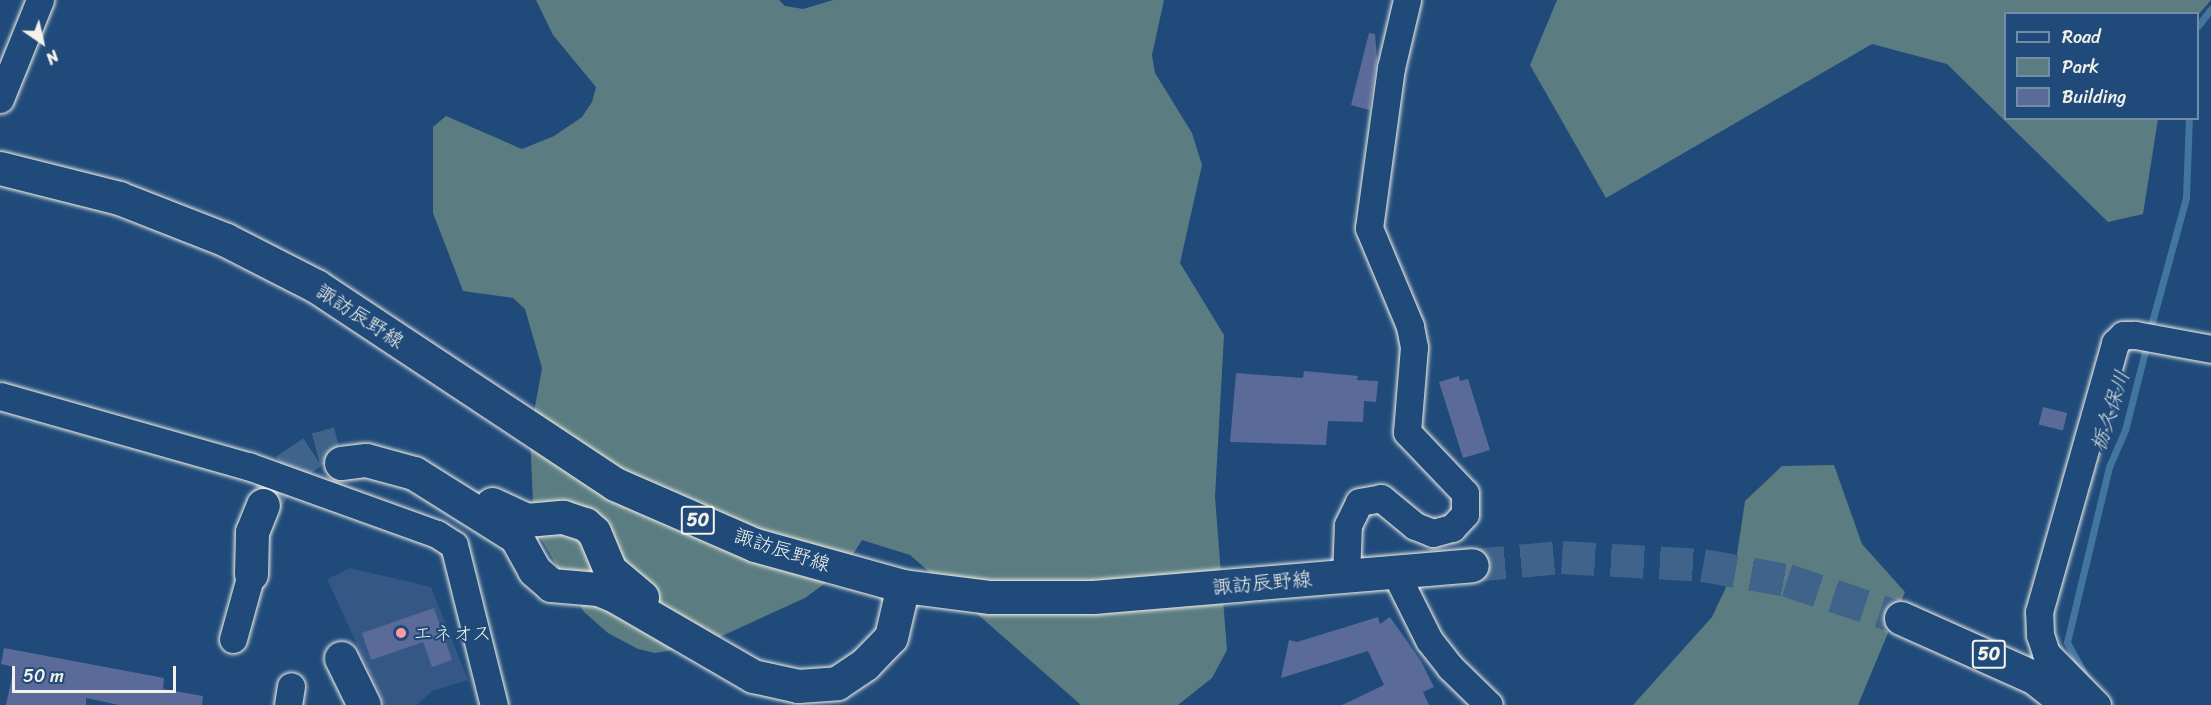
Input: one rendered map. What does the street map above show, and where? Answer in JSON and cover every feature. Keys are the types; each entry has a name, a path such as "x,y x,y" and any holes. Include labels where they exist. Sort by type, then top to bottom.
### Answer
{"main road":[{"name":"諏訪辰野線","path":"0,168 119,198 226,240 316,286 615,484 755,545 903,586 990,597 1093,597 1472,565"},
{"path":"735,666 623,583 600,553 594,532 574,518 526,520 510,515 396,446 358,440 340,453 414,473 502,526 516,537 541,579 551,585 598,589 615,596 735,666 753,676 798,686 837,683 865,664 891,637 903,586"},
{"path":"251,574 271,509"},
{"name":"50","path":"1901,618 2035,678 2069,705"},
{"path":"341,658 364,705"}],"street":[{"path":"0,99 40,0"},
{"path":"1346,576 1348,525 1359,502 1381,498 1415,526 1433,533 1452,528 1466,514 1465,493 1407,432 1414,347 1410,326 1369,228 1391,68 1407,0"},
{"path":"2097,705 2046,653 2040,636 2039,612 2115,343 2123,335 2135,335 2211,349"},
{"path":"0,396 248,466 436,534 454,545 494,705"},
{"path":"530,559 533,536 551,520"},
{"path":"573,586 592,574 600,553"},
{"path":"1395,572 1429,640 1449,667 1489,705"},
{"path":"233,639 251,574"}],"shaded area":[{"name":"エネオス","path":"350,568 431,587 468,680 432,691 417,705 385,705 327,579"}],"green space":[{"path":"536,0 779,0 785,6 803,9 833,0 1164,0 1152,55 1155,73 1192,133 1202,165 1180,263 1224,335 1215,497 1227,650 1212,678 1178,705 1081,705 910,555 862,540 843,570 805,598 702,645 655,653 638,649 608,633 584,612 534,527 530,434 542,368 525,309 513,298 463,291 433,213 433,127 446,116 522,149 554,136 582,117 592,102 596,87 553,35"},
{"path":"1557,0 2211,0 2199,14 2199,12 2004,12 2004,120 1947,64 1872,44 1606,198 1530,65"},
{"path":"2004,120 2158,120 2143,214 2108,222"},
{"path":"1834,465 1862,544 1905,592 1858,705 1633,705 1712,617 1735,568 1745,501 1782,466"}],"building":[{"path":"1369,33 1375,34 1377,59 1369,110 1351,105"},
{"path":"1304,371 1358,376 1357,380 1378,381 1376,402 1364,401 1363,422 1328,421 1326,445 1230,442 1236,373 1303,378"},
{"path":"1459,376 1460,381 1468,379 1490,450 1463,458 1439,382"},
{"path":"2043,407 2067,413 2063,431 2039,424"},
{"path":"434,608 452,660 432,667 423,642 371,660 362,633"},
{"path":"1378,617 1380,624 1390,617 1421,661 1434,687 1423,692 1429,705 1342,705 1384,685 1368,651 1281,678 1289,640 1297,642"},
{"path":"4,648 164,678 163,689 203,696 202,705 119,705 86,698 86,705 6,705 14,667 1,664"}],"waterway":[{"name":"栃久保川","path":"2199,25 2211,9"},
{"name":"栃久保川","path":"2149,333 2186,198 2189,120"},
{"name":"栃久保川","path":"2087,679 2067,642 2109,467 2125,430 2147,344"}],"tunnel":[{"path":"263,505 285,470 316,449 338,443"},
{"path":"1472,565 1562,557 1703,565 1787,580 1901,618"}],"place":[{"name":"エネオス","path":"401,633"}]}
